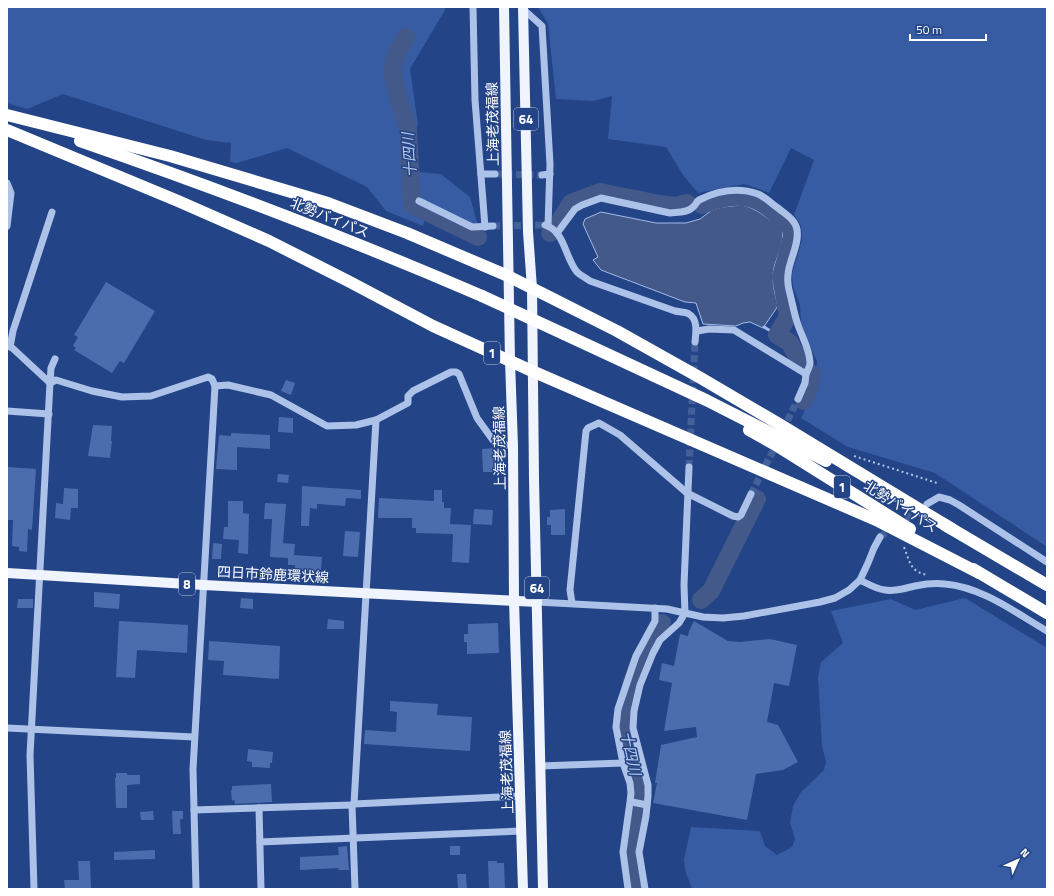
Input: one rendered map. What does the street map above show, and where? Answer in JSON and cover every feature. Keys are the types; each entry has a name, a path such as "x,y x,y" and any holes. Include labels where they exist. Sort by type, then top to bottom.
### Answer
{"highway":[{"name":"1","path":"7,116 170,156 328,203 407,233 508,276 617,331 699,377 952,529"},
{"name":"北勢バイパス","path":"7,119 68,136 170,172 327,232 482,296 706,400 827,462 952,529 1047,585"},
{"name":"1","path":"7,130 178,201 269,241 433,326 532,371 842,504 979,573"},
{"name":"北勢バイパス","path":"634,366 774,444 1045,613"}],"main road":[{"name":"上海老茂福線","path":"504,7 508,276 513,446 514,600 523,889"},
{"name":"64","path":"523,8 528,232 532,288 532,371 543,889"},
{"name":"四日市鈴鹿環状線","path":"7,573 204,585 537,602"}],"street":[{"path":"419,201 472,227 489,226 481,174 474,100 473,7"},
{"path":"523,8 542,26 550,174 551,229 580,275 590,281 675,311 688,314 694,320 696,332 695,342"},
{"path":"481,174 495,174"},
{"path":"542,174 550,174"},
{"path":"7,183 11,192 7,226"},
{"path":"551,229 575,209 602,198 670,213 689,210 693,208 697,201 720,192 731,190 761,196 791,219 797,228 798,237 787,276 797,323 806,346 810,364 806,374 805,383 798,399"},
{"path":"50,383 9,345 52,212"},
{"path":"696,332 710,329 734,330 806,374"},
{"path":"34,889 30,755 48,414 51,368 55,358"},
{"path":"215,386 228,385 270,395 327,426 356,425 376,420 408,403 408,396 413,391 451,372 456,372 459,374 477,418 495,444 513,446"},
{"path":"50,383 56,380 92,391 122,397 151,396 208,378 212,379 215,386 194,737 193,769 196,889"},
{"path":"7,411 48,414"},
{"path":"356,889 353,804 376,420"},
{"path":"572,604 570,583 586,431 588,428 599,422 620,435 688,493 733,516 738,517 741,515 751,494"},
{"path":"645,889 639,852 648,785 633,728 635,702 647,666 660,640 679,623 685,613 684,585 689,467"},
{"path":"927,504 939,498 950,500 1047,562"},
{"path":"537,602 655,608 703,617 723,618 744,616 820,602 835,598 849,590 860,580 880,537"},
{"path":"860,580 873,587 886,591 931,584 945,584 962,587 983,594 1047,631"},
{"path":"628,889 623,852 631,793 630,783 623,763 616,727 618,709 623,699 628,676 636,656 655,621 655,608"},
{"path":"623,699 635,702"},
{"path":"7,728 194,737"},
{"path":"540,766 623,763"},
{"path":"194,810 521,796"},
{"path":"632,802 645,804"},
{"path":"259,808 261,889"},
{"path":"260,842 521,831"}],"path":[{"path":"851,455 937,484"},
{"path":"902,542 911,565 918,572 930,575"}],"shaded area":[{"path":"7,7 445,7 445,10 410,69 418,125 413,130 410,159 419,172 441,174 470,197 480,233 426,216 423,226 386,211 367,187 287,148 237,163 230,162 231,143 206,140 63,94 27,109 7,103"},
{"path":"538,7 1047,7 1047,547 935,473 848,447 801,418 814,392 817,361 806,339 801,322 800,305 793,287 792,274 802,240 801,226 794,215 814,160 791,148 769,193 744,184 698,193 683,175 666,147 608,139 612,96 593,101 556,99 548,24"},
{"path":"741,205 752,208 762,214 781,228 783,232 782,242 773,273 778,306 763,328 750,322 736,326 703,324 696,303 685,302 601,270 593,260 598,257 583,224 585,219 601,212 656,223 686,223 700,219 712,210"},
{"path":"965,598 1047,648 1047,889 692,889 685,870 684,859 691,827 760,831 765,846 777,855 792,847 795,839 790,823 793,806 801,792 824,770 826,762 822,746 818,677 821,662 843,643 831,611 891,599 915,610"}],"building":[{"path":"106,282 155,311 124,363 120,361 112,373 74,350 76,348 73,346 78,337 74,335"},
{"path":"286,380 295,383 291,395 281,391"},
{"path":"279,417 293,418 293,433 278,432"},
{"path":"93,425 112,426 110,458 88,456"},
{"path":"231,433 270,435 270,449 237,447 237,470 216,469 219,435 231,436"},
{"path":"495,448 495,472 483,472 482,449"},
{"path":"7,467 36,469 32,530 28,529 27,552 19,551 19,547 12,546 13,520 7,520"},
{"path":"278,474 289,475 288,483 277,482"},
{"path":"302,486 361,490 361,499 346,498 345,506 317,504 317,509 310,508 309,526 301,526"},
{"path":"64,488 78,489 78,508 71,508 70,520 55,518 56,503 63,504"},
{"path":"434,490 442,490 442,502 444,502 444,508 451,508 450,524 471,525 469,563 452,562 453,534 416,533 416,528 412,528 412,518 378,518 379,498 434,501"},
{"path":"228,501 243,501 243,513 249,514 248,554 238,553 239,540 223,539 224,527 228,527"},
{"path":"265,503 286,504 283,543 295,544 294,555 322,557 321,570 316,570 316,572 302,571 302,569 295,569 295,565 288,565 288,558 270,557 272,519 264,519"},
{"path":"474,509 493,510 492,525 473,524"},
{"path":"565,509 565,535 551,535 551,525 547,525 547,517 550,517 550,510"},
{"path":"345,531 360,532 358,557 343,556"},
{"path":"213,543 222,544 221,559 212,559"},
{"path":"94,592 120,594 119,609 94,607"},
{"path":"241,598 253,599 253,609 240,608"},
{"path":"18,599 33,599 33,608 17,608"},
{"path":"328,619 344,621 344,629 327,629"},
{"path":"119,621 188,625 187,653 137,650 135,678 116,677"},
{"path":"694,621 728,641 740,642 770,639 797,645 789,686 774,683 767,722 778,725 798,762 783,770 756,774 747,820 653,803 657,783 655,783 661,745 697,737 696,727 664,731 672,683 659,680 662,663 674,666 680,634 688,636"},
{"path":"498,623 499,653 467,654 467,642 464,642 464,634 468,634 468,624"},
{"path":"209,641 280,646 279,679 223,675 224,661 208,660"},
{"path":"390,701 438,704 437,715 472,717 470,751 364,744 365,730 396,732 397,712 390,711"},
{"path":"248,749 273,752 270,768 252,767 252,762 247,761"},
{"path":"116,773 140,775 140,784 127,785 127,808 116,808"},
{"path":"271,784 272,802 235,804 234,800 232,801 232,786"},
{"path":"153,811 154,820 141,820 140,812"},
{"path":"172,811 183,811 183,819 180,819 181,834 173,834"},
{"path":"347,846 349,870 339,870 338,868 300,870 300,857 339,855 338,847"},
{"path":"450,846 460,846 460,855 450,855"},
{"path":"155,850 155,859 114,860 114,852"},
{"path":"78,861 90,861 91,889 65,889 64,880 79,880"},
{"path":"488,861 504,863 505,889 489,889"},
{"path":"457,874 466,874 467,889 458,889"}],"waterway":[{"name":"十四川","path":"406,37 395,58 392,71 408,128 412,205 478,237"},
{"name":"十四川","path":"550,233 571,203 600,192 675,206 687,203"},
{"name":"十四川","path":"702,205 729,197 749,198 766,206 790,228 792,237 781,277 788,316 777,335 790,343 799,360 805,366"},
{"path":"764,327 777,335"},
{"name":"十四川","path":"804,401 809,388 812,375 811,373"},
{"name":"十四川","path":"701,600 711,591 757,499"},
{"name":"十四川","path":"635,889 630,852 636,830 640,793 625,730 625,714 632,682 638,665 662,623"}],"tunnel":[{"path":"495,174 542,175"},
{"path":"493,226 545,225"},
{"path":"689,467 695,342"},
{"path":"783,430 798,399"},
{"path":"751,494 777,443"},
{"path":"880,537 921,509"}]}
